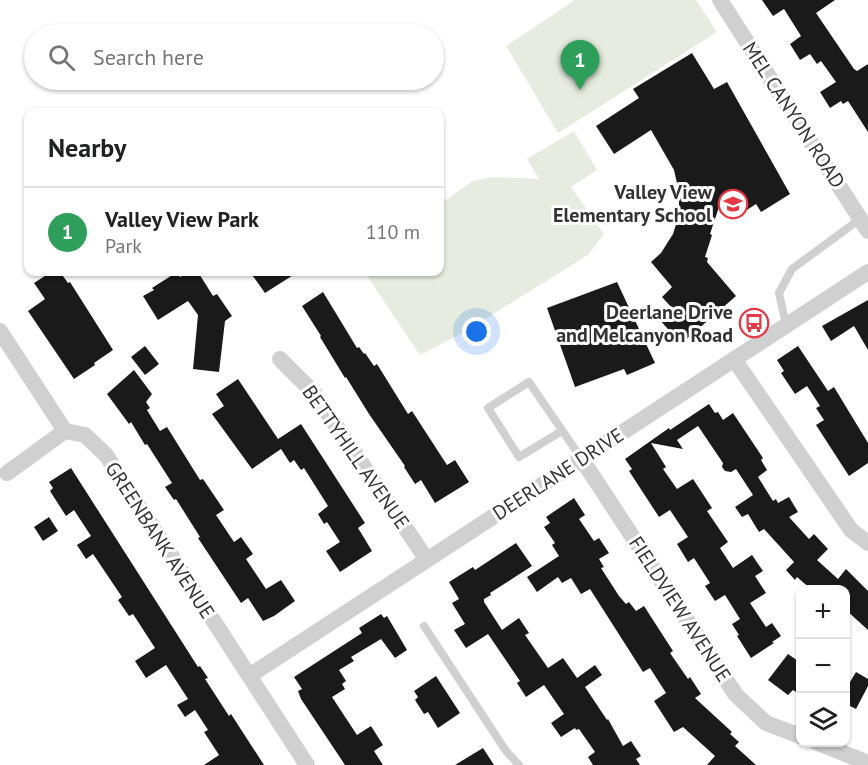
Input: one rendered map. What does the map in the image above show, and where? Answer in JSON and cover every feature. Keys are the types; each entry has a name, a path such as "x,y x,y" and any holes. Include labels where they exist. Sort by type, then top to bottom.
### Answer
{"street":[{"name":"MEL CANYON ROAD","path":"720,0 864,225"},
{"name":"DEERLANE DRIVE","path":"249,676 868,272"},
{"path":"0,331 65,431 7,473"},
{"name":"BETTYHILL AVENUE","path":"280,358 314,393 427,560"},
{"path":"734,359 851,530 868,543"},
{"name":"GREENBANK AVENUE","path":"65,431 85,435 106,455 307,765"},
{"name":"FIELDVIEW AVENUE","path":"581,458 736,695 766,723 796,734"},
{"path":"828,747 868,763"}],"lane":[{"path":"786,325 779,293 792,269 864,225"},
{"path":"562,431 519,457 488,408 529,382 581,458"},
{"path":"424,626 506,751 519,765"}],"shaded area":[{"path":"575,0 696,0 717,32 558,133 506,46"},
{"path":"574,131 597,170 571,187 604,234 588,255 464,332 420,355 367,276 444,276 444,201 473,181 493,177 539,179 527,159"}],"building":[{"path":"762,0 835,0 816,13 854,69 857,71 868,64 868,132 848,101 843,104 841,101 830,108 820,92 836,82 821,61 817,64 810,54 800,60 790,44 801,36 784,9 773,16"},
{"path":"692,53 714,89 727,82 790,194 761,212 756,204 736,217 723,195 705,257 736,296 681,344 659,319 672,308 662,297 672,287 651,262 661,253 673,234 679,215 679,192 674,170 651,130 614,154 596,126 639,98 633,89"},
{"path":"45,276 63,276 68,283 70,282 113,350 74,379 28,311 45,299 34,283"},
{"path":"171,276 200,276 213,296 217,294 232,316 225,321 219,372 193,369 198,315 188,301 158,320 143,296 154,290 152,288"},
{"path":"253,276 292,276 265,293"},
{"path":"617,282 655,363 627,375 624,369 575,387 547,308"},
{"path":"323,292 357,348 359,347 365,353 374,366 377,364 408,414 412,411 447,465 455,460 469,482 435,503 421,480 415,484 345,378 302,306"},
{"path":"868,300 868,350 854,326 831,341 822,326"},
{"path":"145,346 159,364 145,375 131,357"},
{"path":"798,346 828,391 834,387 868,443 868,463 849,476 816,425 824,420 816,408 820,406 807,386 795,394 781,373 784,371 777,360"},
{"path":"134,370 152,394 146,402 150,408 147,410 160,431 167,427 200,480 203,479 224,510 216,515 234,542 241,537 253,554 246,559 266,589 281,580 295,601 274,616 263,621 248,598 241,603 198,538 200,537 176,499 174,500 165,487 172,483 147,444 145,445 131,422 129,424 107,394"},
{"path":"238,379 278,439 301,424 365,523 358,528 372,551 340,572 326,551 340,542 327,522 324,524 318,514 328,506 304,468 301,470 294,460 290,463 281,449 252,469 212,414 224,406 216,394"},
{"path":"709,404 723,420 733,413 763,458 761,460 767,470 758,477 773,501 776,499 778,503 789,497 798,512 789,517 809,539 814,534 828,549 817,560 838,579 846,569 868,591 868,630 850,614 850,585 806,585 797,577 795,580 786,570 794,562 764,529 759,532 748,514 742,517 735,507 753,495 736,469 731,472 725,471 722,467 723,463 698,426 677,440 683,449 651,443 666,467 663,469 677,489 693,479 712,508 707,511 728,542 720,548 733,568 752,555 763,571 755,576 766,593 750,603 766,627 772,623 781,636 751,658 732,624 740,619 725,595 715,601 705,586 710,583 694,558 688,562 677,544 688,537 670,510 659,517 629,471 632,469 625,459 669,428 670,430"},
{"path":"71,468 198,667 200,666 208,678 205,679 229,716 231,714 264,765 204,765 219,755 204,732 208,730 195,710 185,717 177,705 188,699 166,665 146,678 135,661 155,648 133,614 129,616 118,600 122,597 93,554 86,559 77,545 91,536 74,510 66,516 50,491 53,488 49,482"},
{"path":"574,498 585,515 579,519 594,541 599,538 609,553 599,559 604,567 601,568 619,596 626,604 629,602 636,611 644,606 673,651 670,653 701,694 695,698 732,732 730,734 739,742 735,746 756,765 707,765 715,756 683,727 674,732 654,701 666,693 650,668 643,672 590,589 581,594 571,578 562,583 558,577 537,592 527,577 559,556 552,545 555,543 544,527 550,523 546,517"},
{"path":"49,517 58,531 43,541 34,527"},
{"path":"516,543 532,566 490,593 491,595 484,599 484,602 502,630 519,618 529,633 525,635 548,668 563,658 577,678 595,665 602,675 585,687 608,719 623,746 631,741 641,756 636,759 640,765 593,765 588,757 595,752 579,729 575,728 561,737 551,723 564,714 544,685 526,697 517,683 520,681 488,634 466,648 454,630 465,624 452,603 459,599 449,582 473,567 475,570"},
{"path":"381,614 384,618 387,616 407,650 395,658 381,639 351,657 354,661 339,670 346,681 342,684 345,689 332,697 357,735 371,726 383,745 374,751 383,765 345,765 301,699 298,691 302,689 294,677 362,633 359,628"},
{"path":"788,654 796,660 796,692 793,690 788,695 768,680"},
{"path":"856,672 868,679 868,686 856,709 850,706 850,682"},
{"path":"436,676 460,713 438,728 428,712 424,714 415,700 418,697 414,691"},
{"path":"483,748 494,765 455,765"}],"place":[{"name":"Valley View Park","path":"580,90"},
{"name":"Valley View Elementary School","path":"733,204"},
{"name":"Deerlane Drive and Melcanyon Road","path":"754,323"}]}
